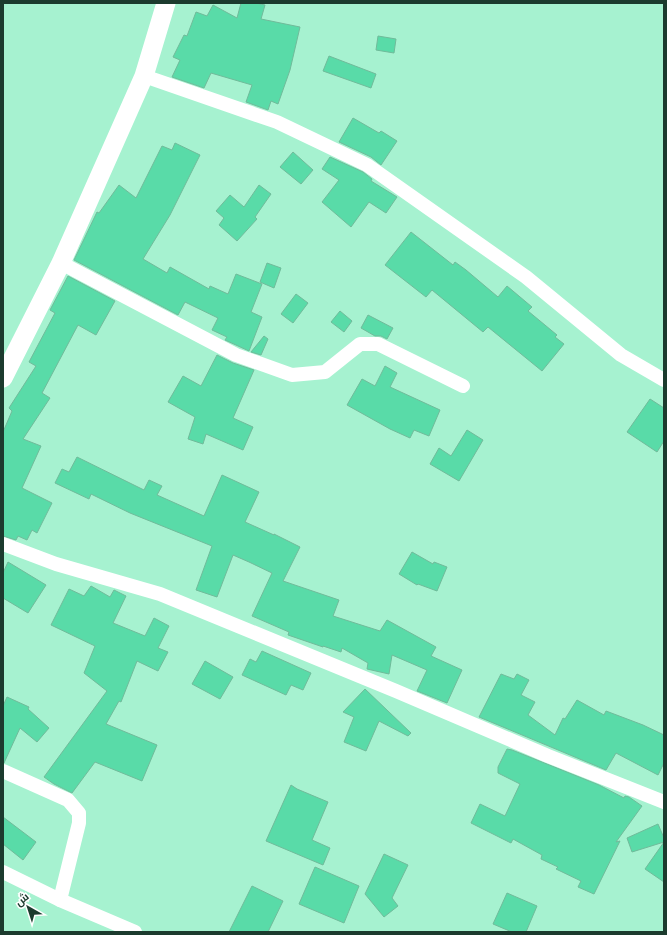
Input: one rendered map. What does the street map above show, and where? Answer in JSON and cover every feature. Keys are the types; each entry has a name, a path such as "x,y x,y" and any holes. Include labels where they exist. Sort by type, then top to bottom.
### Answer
{"street":[{"path":"3,378 61,263 144,76 166,3"},
{"path":"144,76 277,122 368,165 526,277 621,355 664,380"},
{"path":"61,263 236,355 292,375 325,372 360,344 378,344 463,386"},
{"path":"3,544 56,564 160,594 396,691 548,756 664,802"},
{"path":"3,771 68,800 79,813 79,823 60,900"},
{"path":"3,872 60,900 135,932"}],"building":[{"path":"241,3 256,3 265,5 261,19 300,27 290,70 278,104 271,101 268,110 246,102 252,85 211,73 204,88 172,77 180,60 173,57 184,35 187,36 196,12 207,16 213,5 237,18"},
{"path":"378,36 396,39 394,53 376,50"},
{"path":"329,56 376,74 371,88 323,71"},
{"path":"353,118 379,133 381,131 397,141 381,165 371,157 339,142"},
{"path":"175,143 200,155 170,215 143,259 167,273 170,267 209,289 210,286 228,294 236,274 262,284 251,312 262,317 249,351 225,340 227,337 212,330 218,318 185,302 178,315 74,260 97,212 99,213 119,185 136,198 162,146 172,150"},
{"path":"293,152 313,170 301,184 280,167"},
{"path":"330,157 363,172 372,179 371,181 397,197 386,213 369,202 351,227 322,202 339,180 322,169"},
{"path":"259,185 271,194 255,217 257,219 237,241 219,225 224,218 216,211 230,195 244,207"},
{"path":"411,232 453,265 455,262 466,270 498,297 507,286 532,307 528,311 557,335 555,337 564,344 542,371 488,327 483,332 432,290 426,297 385,265"},
{"path":"267,263 281,268 274,288 260,282"},
{"path":"68,276 115,301 96,335 78,325 42,393 50,398 23,439 41,446 22,488 52,503 37,533 32,530 27,540 18,536 16,540 3,536 3,432 12,411 9,408 36,366 29,362 55,313 50,310"},
{"path":"296,294 308,303 293,323 281,314"},
{"path":"340,311 352,321 344,332 331,322"},
{"path":"368,315 393,328 387,339 381,336 375,336 361,328"},
{"path":"264,336 268,339 261,355 251,352"},
{"path":"217,355 233,363 254,370 233,418 253,427 243,450 206,434 203,444 188,439 195,417 168,402 183,376 201,386"},
{"path":"385,366 397,373 390,387 440,410 429,436 414,430 410,438 390,429 347,405 362,379 375,386"},
{"path":"650,399 664,408 664,441 657,452 627,432"},
{"path":"467,430 483,440 459,481 430,464 439,448 451,456"},
{"path":"77,457 144,490 149,480 162,486 157,495 204,516 222,475 259,492 245,522 300,547 283,581 339,600 333,616 380,631 387,620 436,647 431,656 462,670 447,703 417,691 427,670 392,655 389,674 367,669 368,663 342,648 341,652 288,635 289,632 252,616 272,573 249,562 233,555 217,597 196,590 212,546 130,513 91,494 89,499 55,483 62,469 69,472"},
{"path":"412,552 433,564 434,562 447,567 437,591 418,584 417,585 399,574"},
{"path":"8,562 46,585 28,613 3,598 3,573"},
{"path":"91,586 110,597 114,590 126,596 113,623 145,636 154,618 169,626 158,648 168,652 158,671 137,661 121,702 119,701 106,724 157,745 142,781 95,762 72,793 44,777 107,691 84,673 95,646 51,625 69,589 84,596"},
{"path":"262,651 311,673 303,690 291,685 286,695 242,675 250,659 256,662"},
{"path":"205,661 233,677 220,699 192,684"},
{"path":"501,674 514,679 517,674 529,680 521,695 535,702 528,715 555,735 563,718 565,719 577,700 604,715 606,711 643,725 664,735 664,763 658,775 616,753 606,770 479,717"},
{"path":"365,689 411,733 408,736 379,721 366,751 344,742 354,717 343,712"},
{"path":"7,697 29,707 28,709 49,728 37,742 20,728 3,763 3,706"},
{"path":"507,749 599,785 624,798 625,796 629,797 642,806 616,842 620,841 594,894 578,887 581,881 556,869 558,867 541,859 542,855 513,839 511,843 471,823 480,804 505,816 520,784 498,773 498,767"},
{"path":"291,785 328,802 312,840 330,848 323,865 266,841"},
{"path":"3,817 36,842 23,860 3,844"},
{"path":"658,824 664,838 664,842 632,852 627,838"},
{"path":"664,842 664,882 645,869"},
{"path":"384,854 408,865 392,898 398,906 384,917 365,894"},
{"path":"315,867 359,886 344,923 299,904"},
{"path":"252,886 283,901 268,932 229,932"},
{"path":"507,893 537,906 526,932 512,932 493,924"}]}
